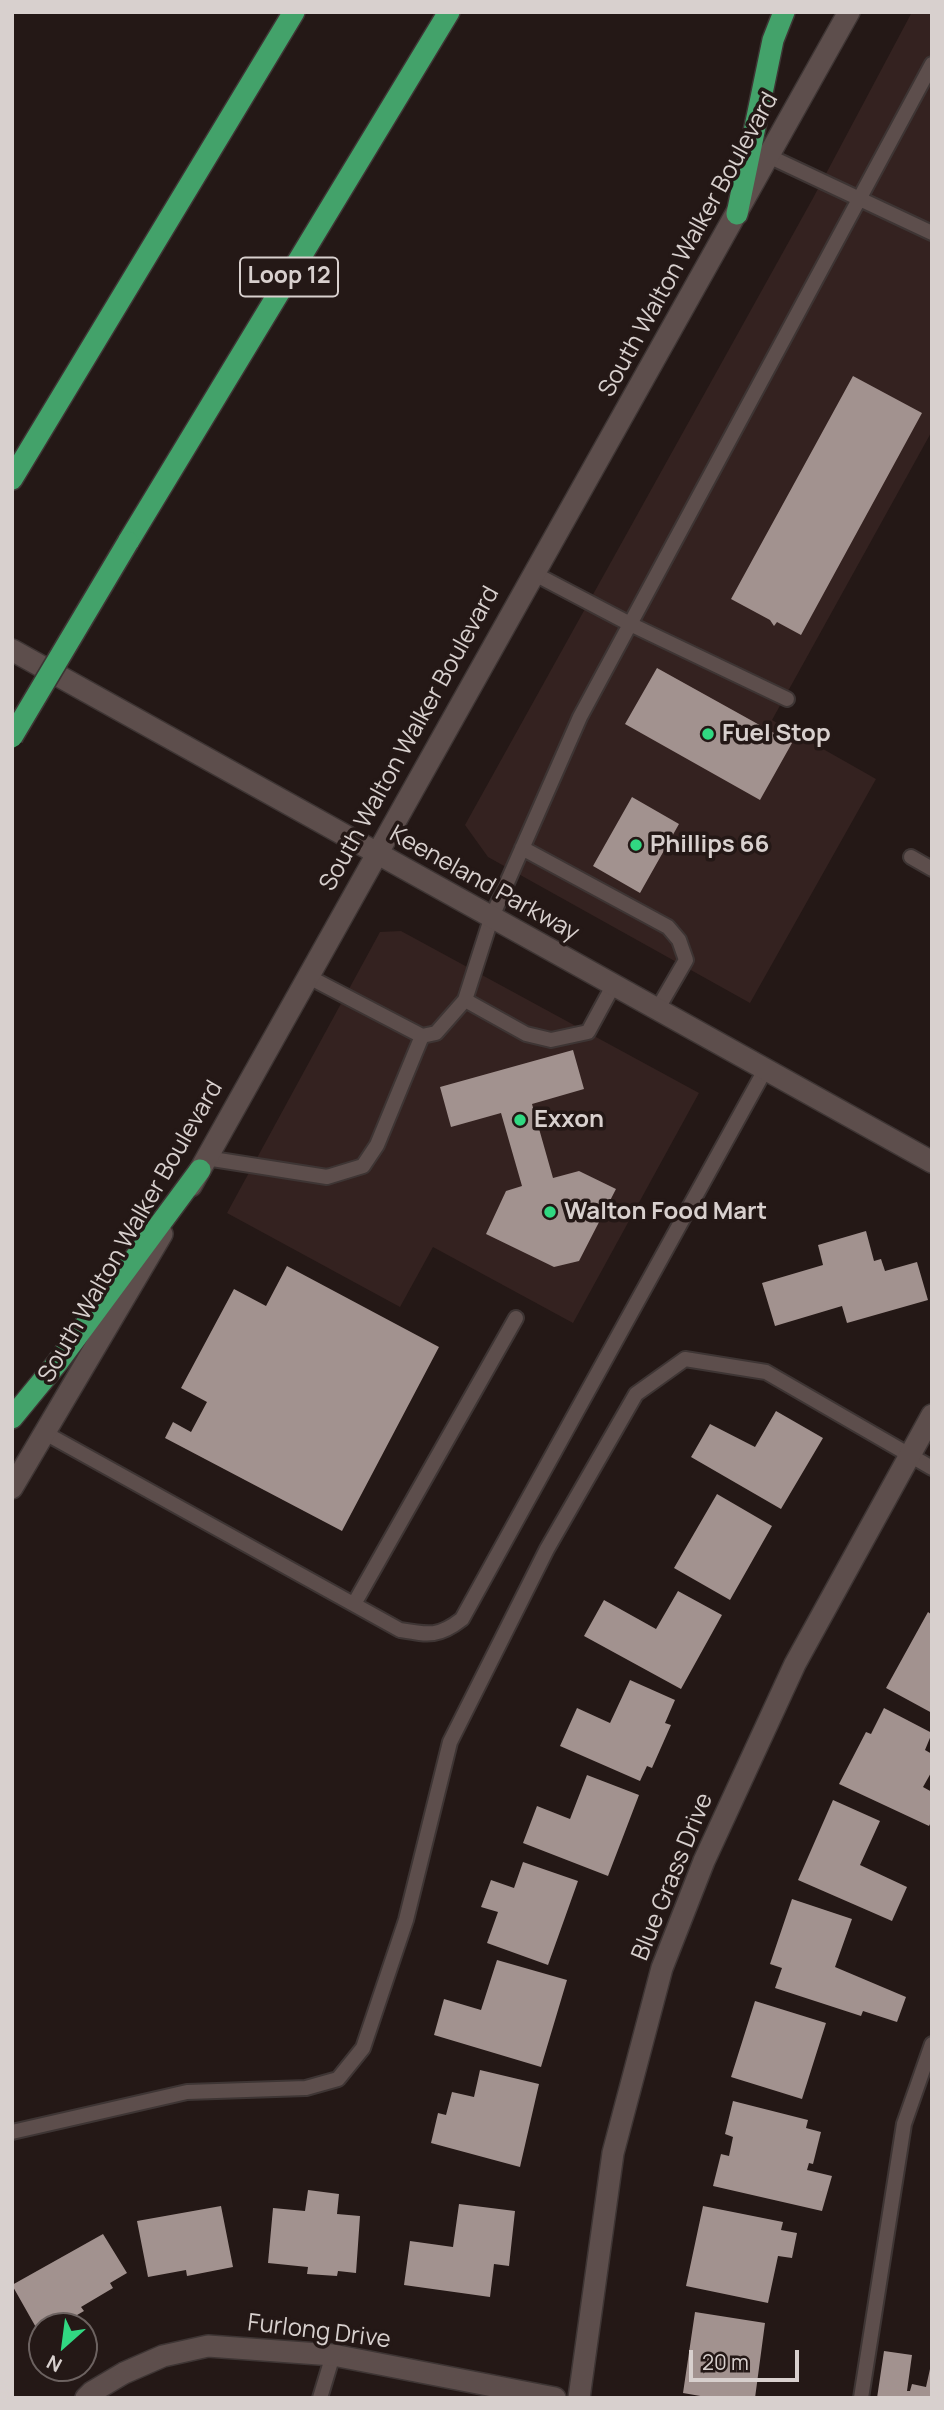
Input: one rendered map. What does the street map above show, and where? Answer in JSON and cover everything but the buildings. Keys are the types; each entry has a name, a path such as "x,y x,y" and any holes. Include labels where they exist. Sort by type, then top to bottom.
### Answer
{"highway":[{"path":"13,478 294,12"},
{"name":"Loop 12","path":"12,737 450,12"},
{"path":"737,214 760,152 773,40 784,12"},
{"path":"12,1418 58,1362 203,1164"}],"street":[{"name":"South Walton Walker Boulevard","path":"760,152 849,12"},
{"name":"South Walton Walker Boulevard","path":"12,1488 203,1164 737,214"},
{"name":"Keeneland Parkway","path":"12,650 491,919 932,1162"},
{"name":"Blue Grass Drive","path":"579,2398 613,2153 662,1968 705,1861 795,1664 932,1415"},
{"name":"Furlong Drive","path":"86,2398 124,2373 163,2357 208,2346 333,2355 555,2398"}],"lane":[{"path":"307,976 422,1036 436,1033 465,1000 491,919 580,717 932,64"},
{"path":"760,152 932,233"},
{"path":"533,573 631,624 787,699"},
{"path":"522,848 668,927 674,933 686,960 657,1010"},
{"path":"911,858 932,869"},
{"path":"465,1000 526,1034 551,1040 588,1032 613,986"},
{"path":"203,1164 327,1177 363,1166 377,1145 422,1036"},
{"path":"45,1433 400,1630 426,1634 445,1632 463,1619 765,1070"},
{"path":"354,1604 516,1318"},
{"path":"12,2132 187,2092 306,2088 338,2079 363,2048 406,1920 450,1742 547,1549 636,1394 685,1359 766,1372 932,1468"},
{"path":"861,2398 904,2124 932,2044"},
{"path":"320,2398 333,2355"}],"shaded area":[{"path":"912,12 932,12 932,431 772,720 876,779 750,1003 488,857 465,825 812,200"},
{"path":"401,931 699,1093 573,1323 433,1247 400,1307 227,1213 380,932"}],"place":[{"name":"Fuel Stop","path":"708,734"},
{"name":"Phillips 66","path":"636,845"},
{"name":"Exxon","path":"520,1120"},
{"name":"Walton Food Mart","path":"550,1212"}]}
